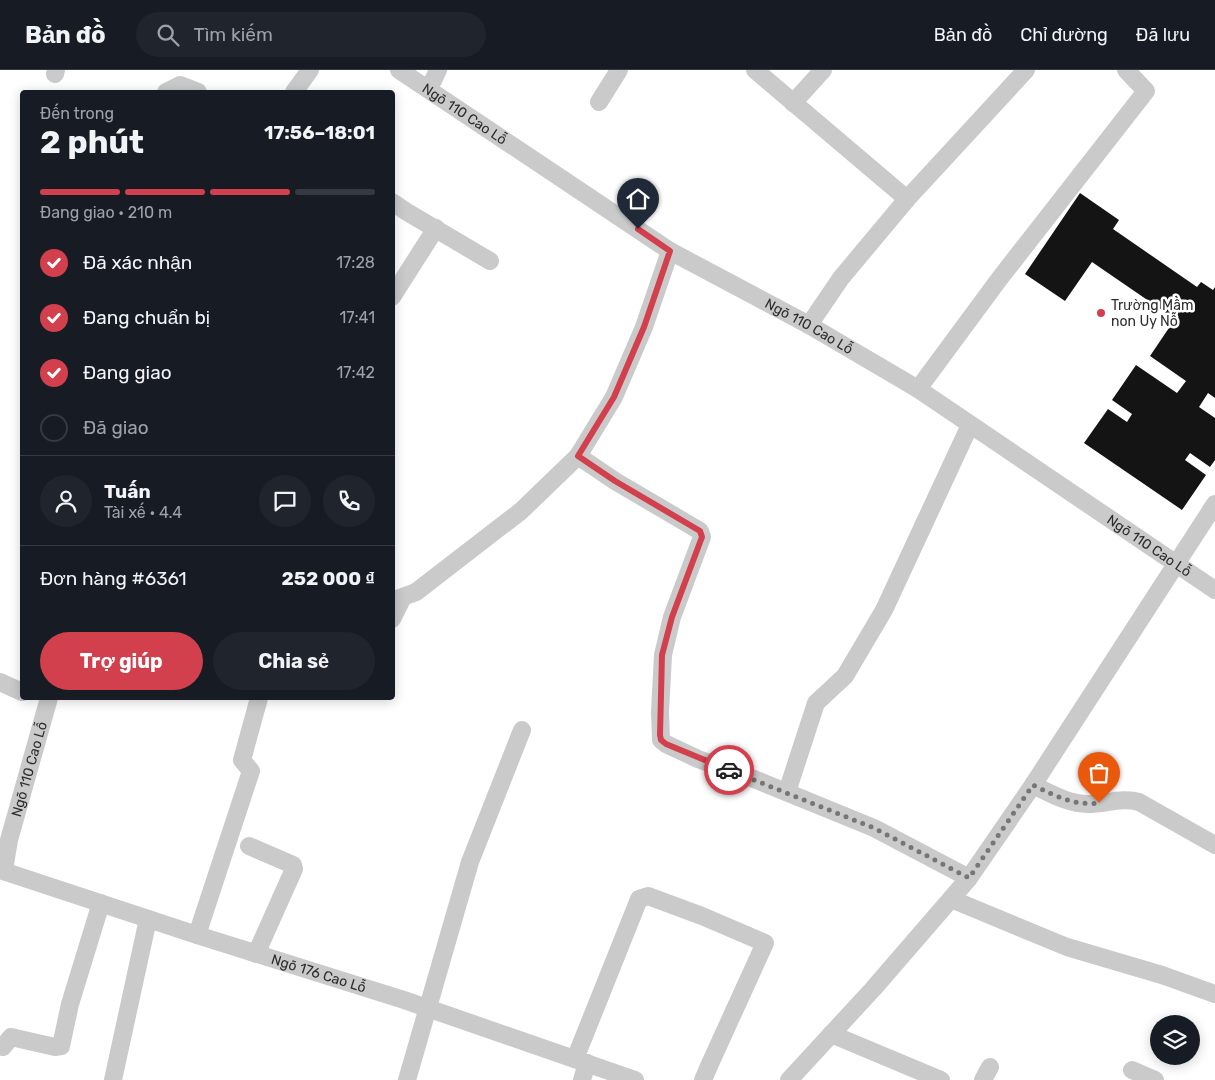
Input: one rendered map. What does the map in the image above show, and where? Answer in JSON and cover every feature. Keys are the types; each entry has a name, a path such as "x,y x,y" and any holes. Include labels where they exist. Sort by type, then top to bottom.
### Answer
{"street":[{"path":"295,90 310,70"},
{"name":"Ngõ 110 Cao Lỗ","path":"399,70 670,251 808,326 918,389 1215,590"},
{"path":"429,89 438,70"},
{"path":"599,102 619,70"},
{"path":"755,70 907,199"},
{"path":"793,103 823,70"},
{"path":"808,326 841,278 907,199 1026,70"},
{"path":"918,389 1000,278 1146,91 1126,70"},
{"path":"170,90 180,84 194,90"},
{"path":"395,204 490,261"},
{"path":"395,292 436,228"},
{"path":"398,599 416,592 521,511 578,456 614,397 644,327 670,251"},
{"path":"787,792 816,702 844,676 884,610 970,425"},
{"path":"578,456 615,481 700,531 702,537 672,617 662,655 661,740 698,758 874,828 969,878"},
{"path":"789,1080 873,988 969,878 1033,785 1215,504"},
{"path":"0,682 20,691"},
{"name":"Ngõ 110 Cao Lỗ","path":"2,870 44,700"},
{"path":"197,935 251,771 242,760 258,700"},
{"path":"407,1080 470,862 522,730"},
{"path":"1033,785 1075,803 1088,804 1128,799 1139,802 1215,845"},
{"path":"249,846 294,867 292,876 256,954"},
{"name":"Ngõ 176 Cao Lỗ","path":"2,870 197,935 429,1008 581,1067 635,1080"},
{"path":"581,1067 639,899 648,896 702,916 765,943 708,1066 704,1080"},
{"path":"951,899 1068,947 1162,975 1215,994"},
{"path":"0,1046 4,1047 11,1037 55,1047 61,1046 70,1004 101,903"},
{"path":"113,1080 148,919"},
{"path":"831,1034 941,1080"},
{"path":"1132,1070 1155,1080"}],"building":[{"path":"1080,193 1119,220 1113,229 1197,287 1201,282 1213,290 1215,287 1215,398 1208,393 1199,407 1215,418 1215,460 1210,467 1190,453 1185,460 1206,475 1182,510 1084,443 1108,409 1127,422 1132,414 1112,400 1136,365 1177,393 1186,381 1150,356 1175,319 1092,262 1065,301 1025,274"}],"way so far":[{"path":"729,770 874,828 969,878 1033,785 1075,803 1099,803"}],"place":[{"name":"Trường Mầm non Uy Nỗ","path":"1101,313"}],"route":[{"path":"638,229 670,251 644,327 614,397 578,456 615,481 700,531 702,537 700,544 672,617 662,655 660,735 661,740 666,744 729,770"}]}
